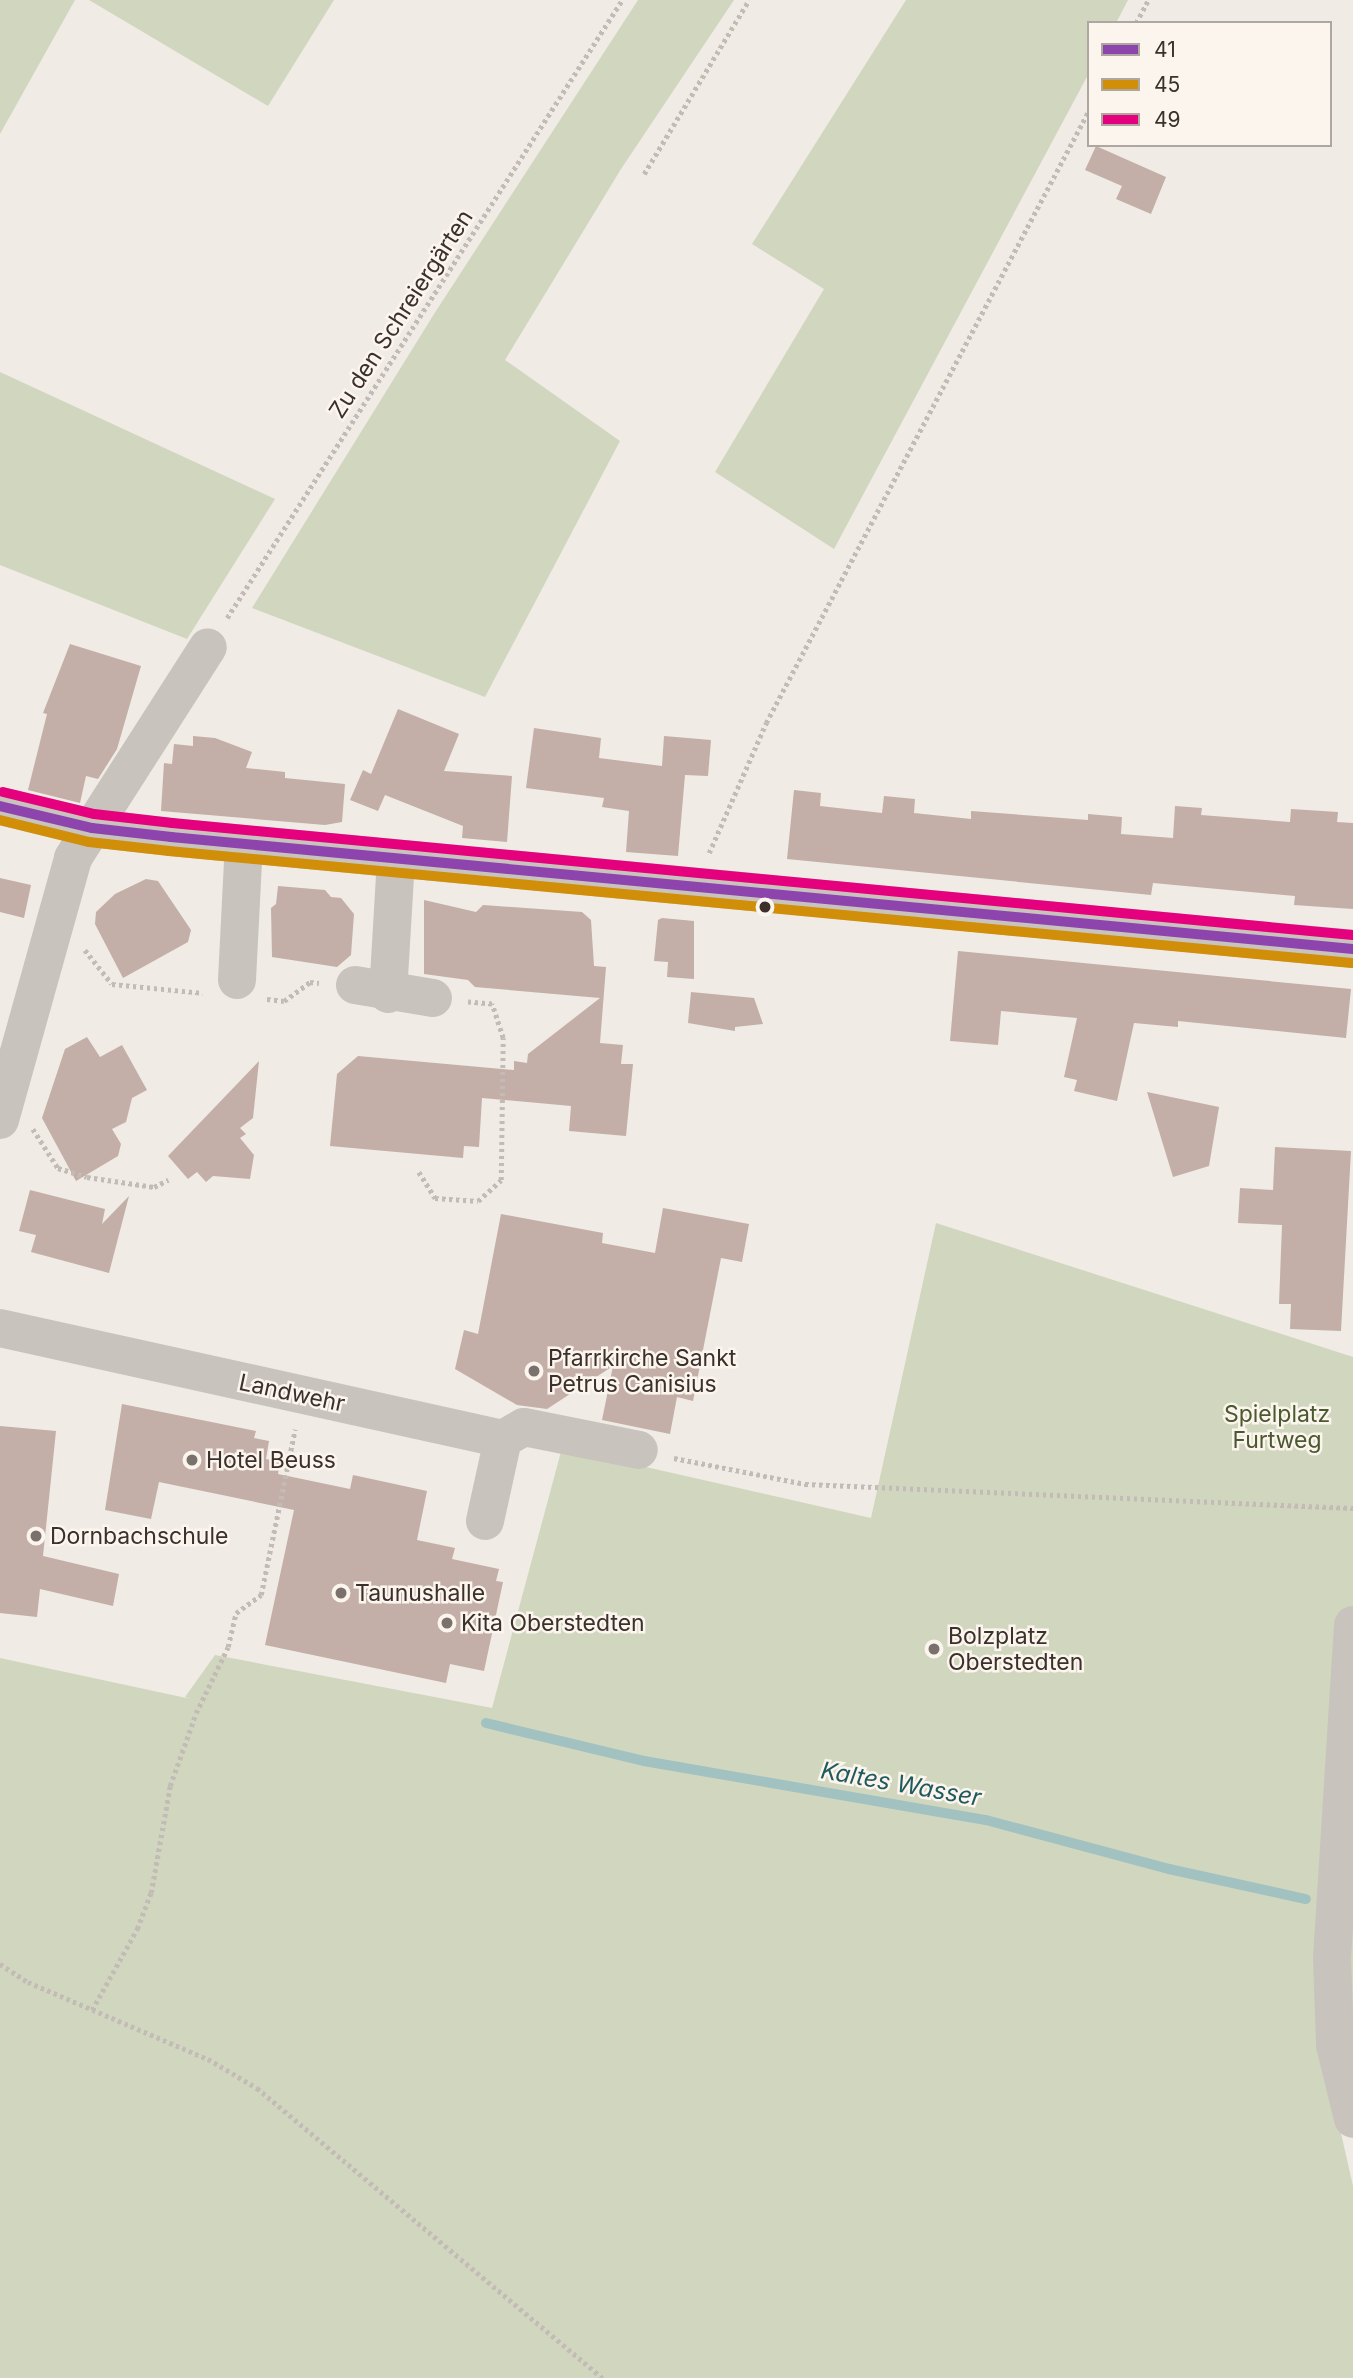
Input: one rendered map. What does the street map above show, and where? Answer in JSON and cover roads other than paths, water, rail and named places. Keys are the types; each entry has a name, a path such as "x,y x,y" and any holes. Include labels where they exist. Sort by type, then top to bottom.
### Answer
{"street":[{"path":"1,1117 73,858 208,647"},
{"path":"0,806 92,828 396,860 694,885 1353,949"},
{"path":"237,991 244,844"},
{"path":"396,860 371,990 433,998"},
{"name":"Landwehr","path":"0,1328 503,1439"},
{"path":"485,1521 503,1439 524,1427 639,1450"},
{"path":"1353,1625 1332,1958 1335,2045 1353,2119"}],"waterway":[{"name":"Kaltes Wasser","path":"486,1723 644,1761 986,1820 1169,1869 1306,1899"}],"place":[{"name":"Pfarrkirche Sankt Petrus Canisius","path":"534,1371"},
{"name":"Hotel Beuss","path":"192,1460"},
{"name":"Dornbachschule","path":"36,1536"},
{"name":"Taunushalle","path":"341,1593"},
{"name":"Kita Oberstedten","path":"447,1623"},
{"name":"Bolzplatz Oberstedten","path":"934,1649"}],"park label":[{"name":"Spielplatz Furtweg","path":"1277,1427"}]}
